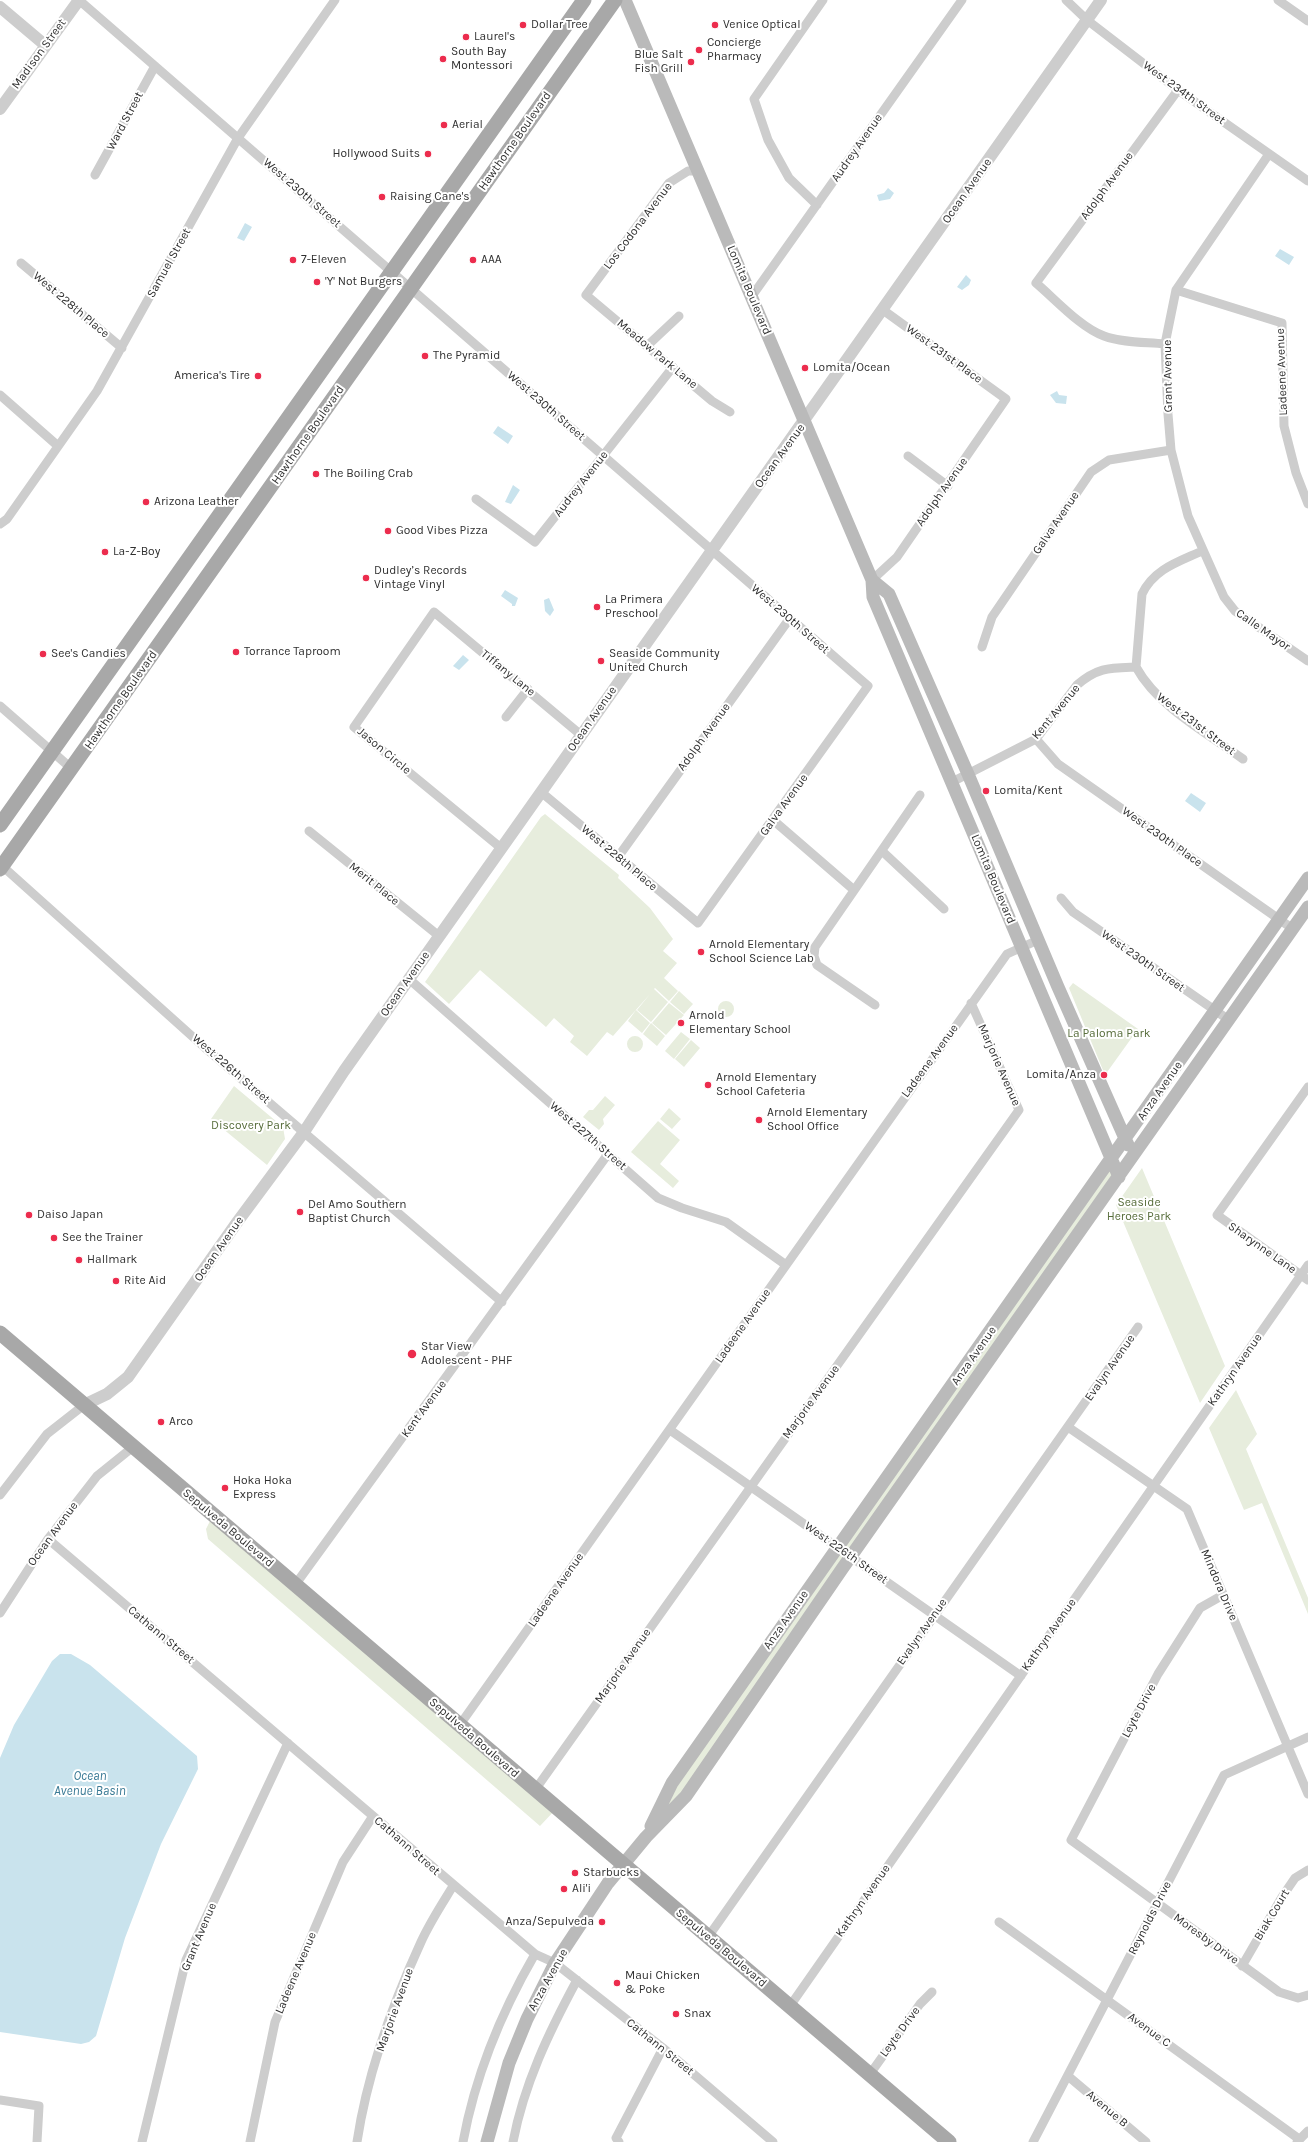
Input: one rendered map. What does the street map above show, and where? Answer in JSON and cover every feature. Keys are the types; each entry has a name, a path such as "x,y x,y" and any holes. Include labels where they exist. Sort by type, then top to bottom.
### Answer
{"main road":[{"path":"0,825 584,0"},
{"name":"Hawthorne Boulevard","path":"1,866 72,769 615,0"},
{"name":"Lomita Boulevard","path":"625,0 872,580 873,597 1119,1177"},
{"name":"Lomita Boulevard","path":"872,580 889,594 1126,1140 1132,1157"},
{"name":"Anza Avenue","path":"646,1837 672,1783 837,1546 1112,1160 1308,878"},
{"name":"Anza Avenue","path":"487,2142 509,2062 527,2019 556,1963 608,1883 646,1837 686,1796 851,1556 1308,907"},
{"name":"Sepulveda Boulevard","path":"0,1333 622,1865 949,2142"}],"street":[{"name":"Madison Street","path":"0,109 79,0"},
{"name":"West 230th Street","path":"79,0 868,686"},
{"name":"Samuel Street","path":"0,524 7,519 97,391 238,138 335,0"},
{"path":"817,204 788,178 768,140 754,99 823,0"},
{"name":"Audrey Avenue","path":"752,296 962,0"},
{"name":"West 234th Street","path":"1066,0 1087,20 1178,90 1308,181"},
{"name":"Ocean Avenue","path":"84,1405 106,1394 128,1378 238,1221 304,1132 344,1071 408,979 711,550 805,421 1101,0"},
{"path":"1278,0 1308,21"},
{"path":"0,7 45,45"},
{"name":"Ward Street","path":"95,175 155,66"},
{"name":"Adolph Avenue","path":"1165,344 1121,340 1104,336 1090,329 1036,283 1178,90"},
{"name":"Grant Avenue","path":"1202,552 1188,516 1171,450 1165,380 1165,344 1176,290 1269,154"},
{"name":"Los Codona Avenue","path":"586,295 669,183 688,172 699,171"},
{"name":"West 228th Place","path":"20,263 122,348"},
{"name":"Ladeene Avenue","path":"1176,290 1282,323 1284,426 1296,473 1308,504"},
{"name":"Meadow Park Lane","path":"586,295 712,401 730,412"},
{"name":"West 231st Place","path":"883,310 1006,399"},
{"path":"647,346 679,316"},
{"name":"Audrey Avenue","path":"476,499 535,542 672,367"},
{"path":"0,395 58,446"},
{"name":"Adolph Avenue","path":"872,580 897,557 948,486 1006,399"},
{"name":"Galva Avenue","path":"982,647 992,618 1091,472 1109,460 1171,450"},
{"path":"908,456 948,486"},
{"path":"1136,668 1142,594 1146,584 1160,571 1202,552"},
{"name":"Calle Mayor","path":"1202,552 1224,597 1235,611 1308,661"},
{"name":"Tiffany Lane","path":"434,612 528,689 581,735"},
{"name":"Jason Circle","path":"434,612 354,727 501,848"},
{"name":"Adolph Avenue","path":"618,857 790,618"},
{"name":"Kent Avenue","path":"952,782 1036,739 1077,684 1085,678 1106,668 1136,668"},
{"name":"West 231st Street","path":"1136,668 1150,688 1162,700 1243,759"},
{"name":"Galva Avenue","path":"698,923 868,686"},
{"path":"506,717 528,689"},
{"path":"0,706 72,769"},
{"name":"West 230th Place","path":"1036,739 1058,764 1293,929"},
{"name":"West 228th Place","path":"541,792 698,923"},
{"path":"875,1005 817,965 814,956 815,947 920,795"},
{"path":"773,820 854,890"},
{"name":"Merit Place","path":"309,831 439,936"},
{"path":"882,851 944,909"},
{"name":"West 226th Street","path":"1,866 413,1228 502,1302"},
{"name":"West 230th Street","path":"1061,898 1073,912 1229,1020"},
{"name":"Ladeene Avenue","path":"459,1726 1007,954 1038,940"},
{"name":"West 227th Street","path":"408,979 658,1198 682,1208 726,1222 786,1265"},
{"name":"Marjorie Avenue","path":"535,1790 1019,1110 972,1003"},
{"name":"Sharynne Lane","path":"1304,1278 1217,1215 1308,1087"},
{"name":"Kent Avenue","path":"295,1585 608,1154"},
{"name":"Kathryn Avenue","path":"790,2006 1153,1487 1304,1278 1308,1265"},
{"name":"Evalyn Avenue","path":"708,1937 1138,1327"},
{"path":"0,1495 47,1434 84,1405"},
{"name":"Mindora Drive","path":"1068,1427 1187,1510 1308,1794"},
{"name":"West 226th Street","path":"670,1430 1021,1676"},
{"name":"Ocean Avenue","path":"0,1613 48,1539 97,1476 132,1447"},
{"name":"Cathann Street","path":"48,1539 288,1743 453,1886 535,1954 556,1963 662,2048 773,2142"},
{"name":"Leyte Drive","path":"1071,1840 1158,1674 1200,1608 1223,1595"},
{"name":"Reynolds Drive","path":"1033,2142 1224,1775 1287,1745 1308,1737"},
{"name":"Grant Avenue","path":"142,2142 186,1960 288,1743"},
{"name":"Ladeene Avenue","path":"250,2142 275,2022 343,1862 373,1816"},
{"name":"Moresby Drive","path":"1071,1840 1279,1992 1298,1998 1308,1995"},
{"name":"Biak Court","path":"1242,1966 1282,1897 1295,1878 1308,1870"},
{"name":"Marjorie Avenue","path":"358,2142 373,2076 393,2009 422,1940 453,1886"},
{"name":"Avenue C","path":"999,1922 1298,2140"},
{"name":"Anza Avenue","path":"463,2142 477,2089 496,2035 521,1978 535,1954"},
{"name":"Anza Avenue","path":"513,2142 529,2084 540,2053 550,2029 577,1980"},
{"name":"Leyte Drive","path":"870,2074 920,2004 932,1992"},
{"path":"618,2140 662,2048"},
{"name":"Avenue B","path":"1068,2076 1146,2142"},
{"path":"0,2100 39,2106 37,2142"},
{"path":"1298,2140 1308,2131"}],"green space":[{"path":"545,814 619,875 618,878 650,908 673,939 663,951 677,963 664,978 678,991 669,1001 655,988 654,989 668,1002 651,1022 637,1010 650,994 613,1036 607,1032 587,1056 570,1042 574,1036 554,1018 546,1027 480,970 449,1004 425,982 541,817"},
{"name":"La Paloma Park","path":"1073,983 1138,1029 1105,1075 1069,988"},
{"path":"679,991 693,1004 684,1014 670,1002"},
{"path":"723,1001 729,1001 734,1006 732,1015 729,1017 723,1017 718,1012 718,1006"},
{"path":"669,1003 684,1015 666,1035 652,1023"},
{"path":"636,1010 650,1023 642,1033 628,1021"},
{"path":"651,1023 665,1036 657,1046 643,1034"},
{"path":"681,1032 690,1039 674,1059 665,1051"},
{"path":"632,1036 638,1036 643,1041 641,1050 638,1052 632,1052 627,1047 627,1041"},
{"path":"691,1040 700,1048 684,1067 675,1059"},
{"name":"Discovery Park","path":"234,1086 283,1127 285,1139 267,1165 211,1119"},
{"path":"605,1096 615,1105 603,1119 604,1124 599,1130 583,1117 589,1110 593,1110"},
{"path":"669,1108 681,1119 672,1129 660,1119"},
{"path":"658,1121 680,1140 660,1164 679,1181 673,1188 631,1152"},
{"path":"1112,1160 1119,1177 686,1796 646,1837 672,1783"},
{"name":"Seaside Heroes Park","path":"1142,1168 1225,1366 1200,1403 1116,1205"},
{"path":"1236,1390 1257,1434 1246,1449 1308,1598 1308,1614 1262,1503 1244,1510 1209,1428"},
{"path":"213,1515 556,1809 540,1826 208,1539 206,1529"}],"water":[{"path":"888,188 894,193 890,199 879,201 877,195 884,193"},
{"path":"245,223 252,227 244,241 237,238"},
{"path":"1280,249 1294,257 1289,265 1275,256"},
{"path":"966,275 971,280 969,285 962,290 957,287"},
{"path":"1057,391 1059,395 1067,396 1066,404 1056,403 1050,395"},
{"path":"498,426 513,436 508,444 493,433"},
{"path":"513,485 520,490 511,504 505,502"},
{"path":"505,590 518,598 515,606 512,606 512,604 501,596"},
{"path":"549,598 554,610 550,616 545,611 544,600"},
{"path":"463,655 469,660 459,670 453,666"},
{"path":"1191,793 1206,803 1200,812 1185,801"},
{"name":"Ocean Avenue Basin","path":"60,1654 71,1654 90,1665 197,1756 198,1769 161,1844 125,1938 96,2036 89,2042 81,2044 0,2032 0,1758 14,1725 52,1661"}],"place":[{"name":"Dollar Tree","path":"523,25"},
{"name":"Venice Optical","path":"715,25"},
{"name":"Laurel's","path":"466,37"},
{"name":"Concierge Pharmacy","path":"699,50"},
{"name":"South Bay Montessori","path":"443,59"},
{"name":"Blue Salt Fish Grill","path":"691,62"},
{"name":"Aerial","path":"444,125"},
{"name":"Hollywood Suits","path":"428,154"},
{"name":"Raising Cane's","path":"382,197"},
{"name":"7-Eleven","path":"293,260"},
{"name":"AAA","path":"473,260"},
{"name":"'Y' Not Burgers","path":"317,282"},
{"name":"The Pyramid","path":"425,356"},
{"name":"Lomita/Ocean","path":"805,368"},
{"name":"America's Tire","path":"258,376"},
{"name":"The Boiling Crab","path":"316,474"},
{"name":"Arizona Leather","path":"146,502"},
{"name":"Good Vibes Pizza","path":"388,531"},
{"name":"La-Z-Boy","path":"105,552"},
{"name":"Dudley’s Records Vintage Vinyl","path":"366,578"},
{"name":"La Primera Preschool","path":"597,607"},
{"name":"Torrance Taproom","path":"236,652"},
{"name":"See's Candies","path":"43,654"},
{"name":"Seaside Community United Church","path":"601,661"},
{"name":"Lomita/Kent","path":"986,791"},
{"name":"Arnold Elementary School Science Lab","path":"701,952"},
{"name":"Arnold Elementary School","path":"681,1023"},
{"name":"Lomita/Anza","path":"1104,1075"},
{"name":"Arnold Elementary School Cafeteria","path":"708,1085"},
{"name":"Arnold Elementary School Office","path":"759,1120"},
{"name":"Del Amo Southern Baptist Church","path":"300,1212"},
{"name":"Daiso Japan","path":"29,1215"},
{"name":"See the Trainer","path":"54,1238"},
{"name":"Hallmark","path":"79,1260"},
{"name":"Rite Aid","path":"116,1281"},
{"name":"Star View Adolescent - PHF","path":"412,1354"},
{"name":"Arco","path":"161,1422"},
{"name":"Hoka Hoka Express","path":"225,1488"},
{"name":"Starbucks","path":"575,1873"},
{"name":"Ali'i","path":"564,1889"},
{"name":"Anza/Sepulveda","path":"602,1922"},
{"name":"Maui Chicken & Poke","path":"617,1983"},
{"name":"Snax","path":"676,2014"}]}
